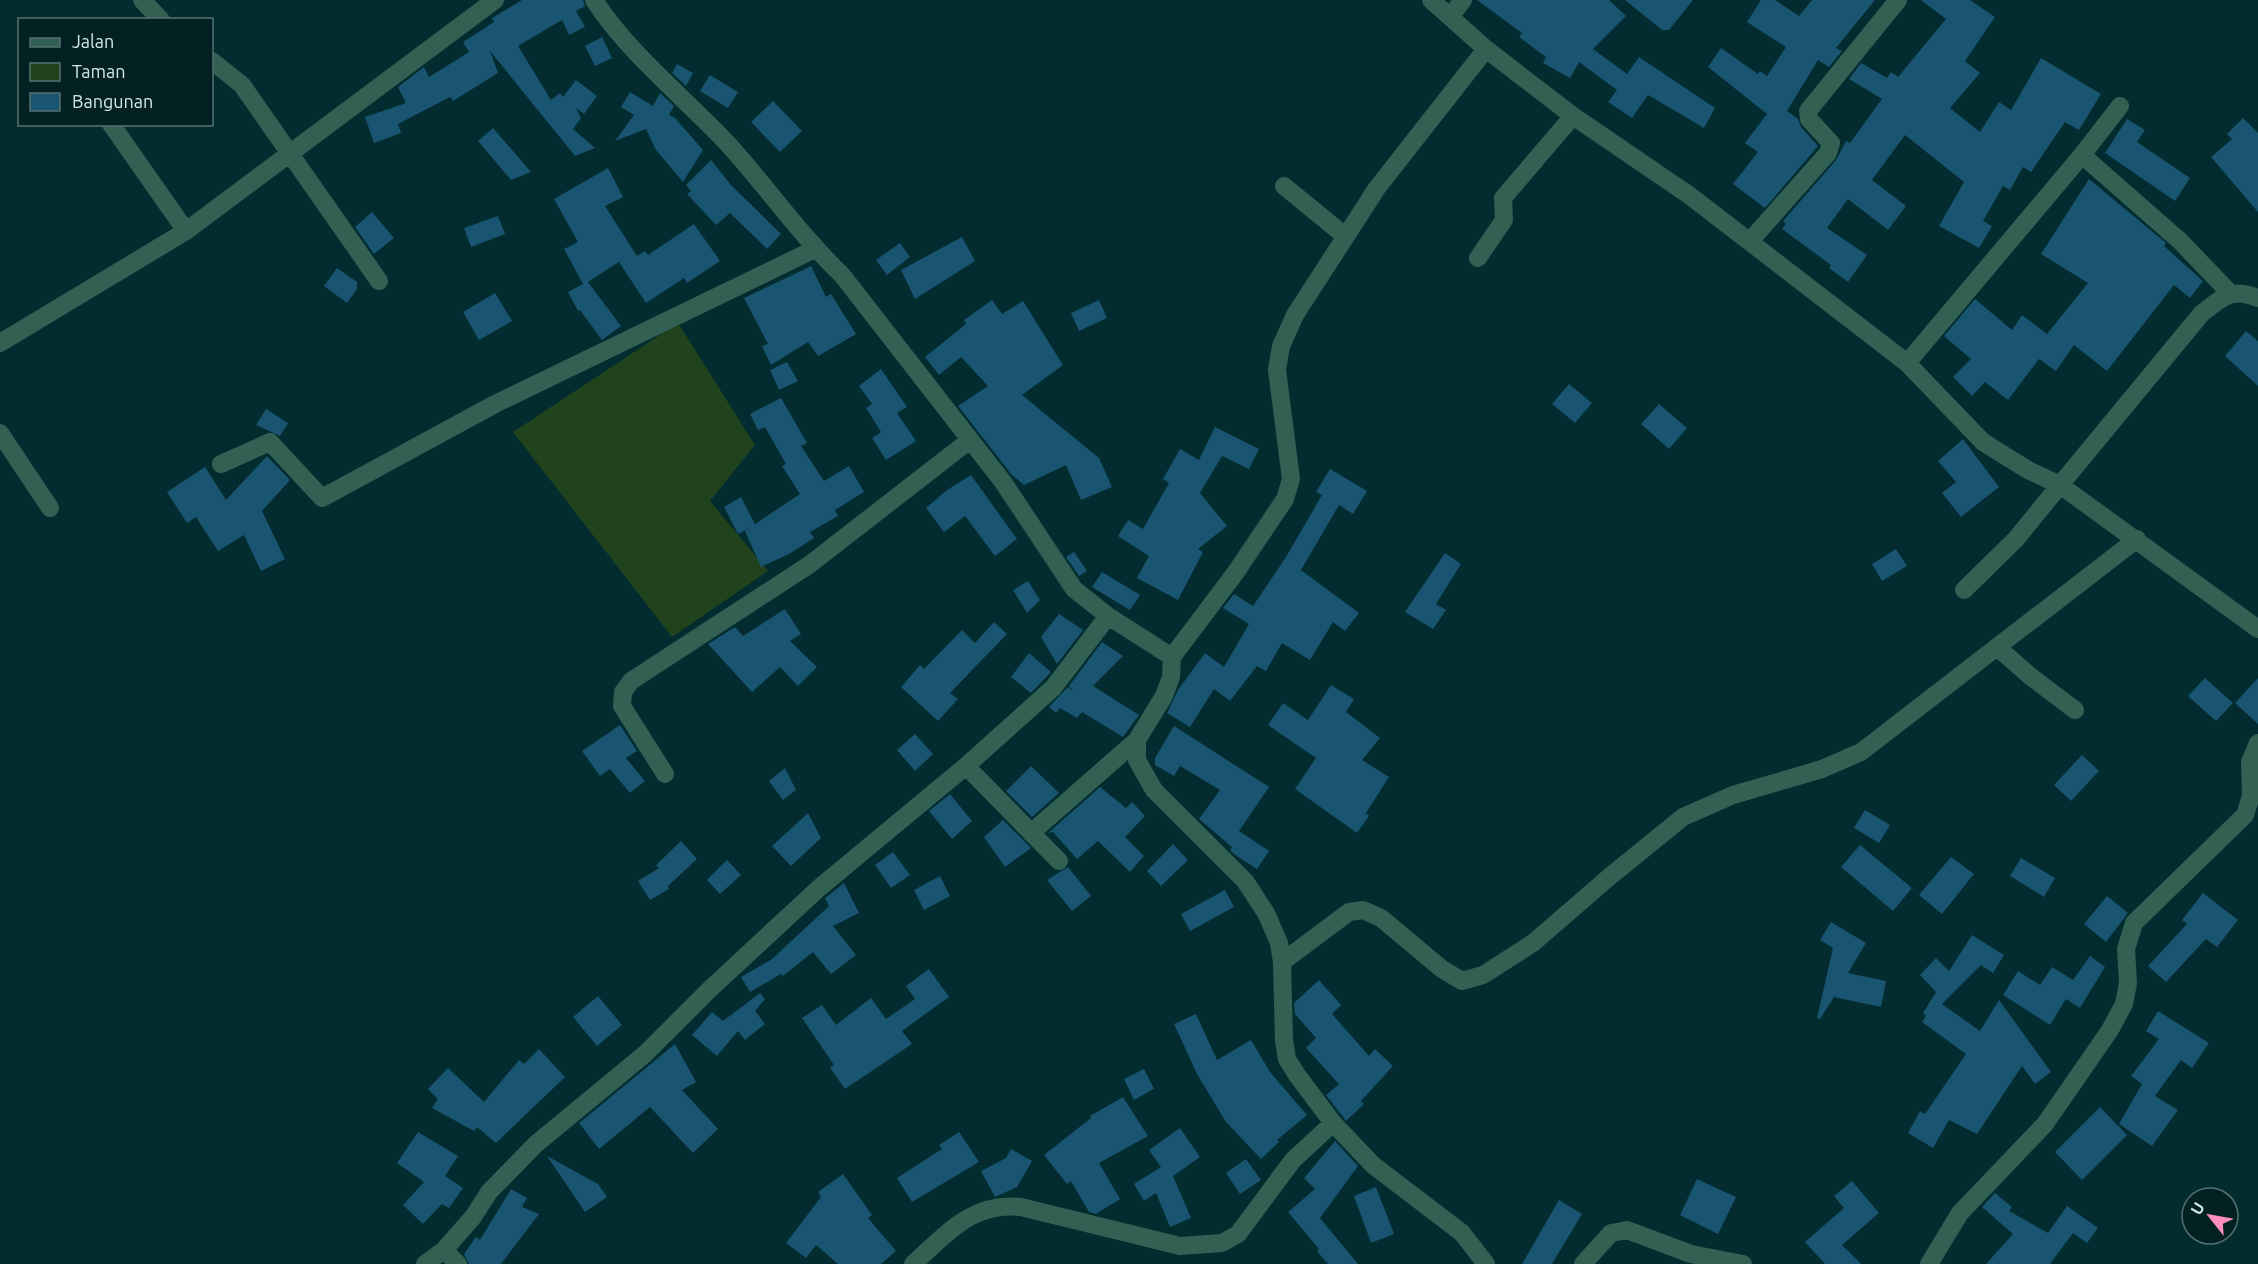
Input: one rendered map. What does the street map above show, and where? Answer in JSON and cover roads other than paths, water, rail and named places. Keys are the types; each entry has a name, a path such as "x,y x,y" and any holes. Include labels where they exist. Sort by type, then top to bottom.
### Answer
{"street":[{"path":"142,0 159,18"},
{"path":"0,343 186,231 495,0"},
{"path":"1431,0 1486,49 1573,116 1689,195 1907,363 1983,442 2028,470 2060,485 2258,629"},
{"path":"1450,17 1463,0"},
{"path":"1750,241 1828,153 1831,143 1809,119 1808,111 1898,0"},
{"path":"598,2 627,42 729,145 814,249 842,275 1004,482 1069,582 1108,616 1172,657"},
{"path":"1031,833 1137,740 1164,696 1172,677 1172,657 1236,572 1285,499 1291,479 1277,370 1281,346 1313,283 1377,188 1486,49"},
{"path":"213,62 242,85 379,281"},
{"path":"1907,363 2082,155 2120,106"},
{"path":"1478,258 1504,220 1503,198 1573,116"},
{"path":"112,126 186,231"},
{"path":"2082,155 2180,241 2230,293"},
{"path":"1284,186 1345,236"},
{"path":"221,464 270,442 322,498 495,404 814,249"},
{"path":"1964,590 2016,539 2202,313 2230,293 2242,291 2258,298"},
{"path":"0,434 50,508"},
{"path":"665,774 622,706 623,692 631,681 809,565 970,440"},
{"path":"1282,962 1349,912 1363,910 1381,918 1442,969 1462,981 1483,975 1533,943 1683,817 1733,795 1822,769 1861,752 2137,540"},
{"path":"425,1264 444,1250 473,1217 489,1192 537,1144 645,1054 709,990 819,888 966,766 1053,688 1108,616"},
{"path":"1997,646 2030,676 2075,710"},
{"path":"1137,740 1137,760 1143,774 1188,827 1245,880 1266,913 1279,943 1282,962 1284,1040 1287,1059 1333,1123 1390,1179 1462,1233 1478,1261"},
{"path":"1929,1264 1960,1213 2045,1124 2110,1030 2124,1004 2128,983 2126,949 2134,923 2251,821 2250,762 2258,743"},
{"path":"966,766 1059,861"},
{"path":"913,1264 967,1218 998,1206 1021,1207 1180,1246 1222,1243 1238,1234 1293,1160 1333,1123"},
{"path":"1583,1264 1611,1233 1627,1230 1691,1254 1743,1264"},
{"path":"444,1250 458,1264"}]}
